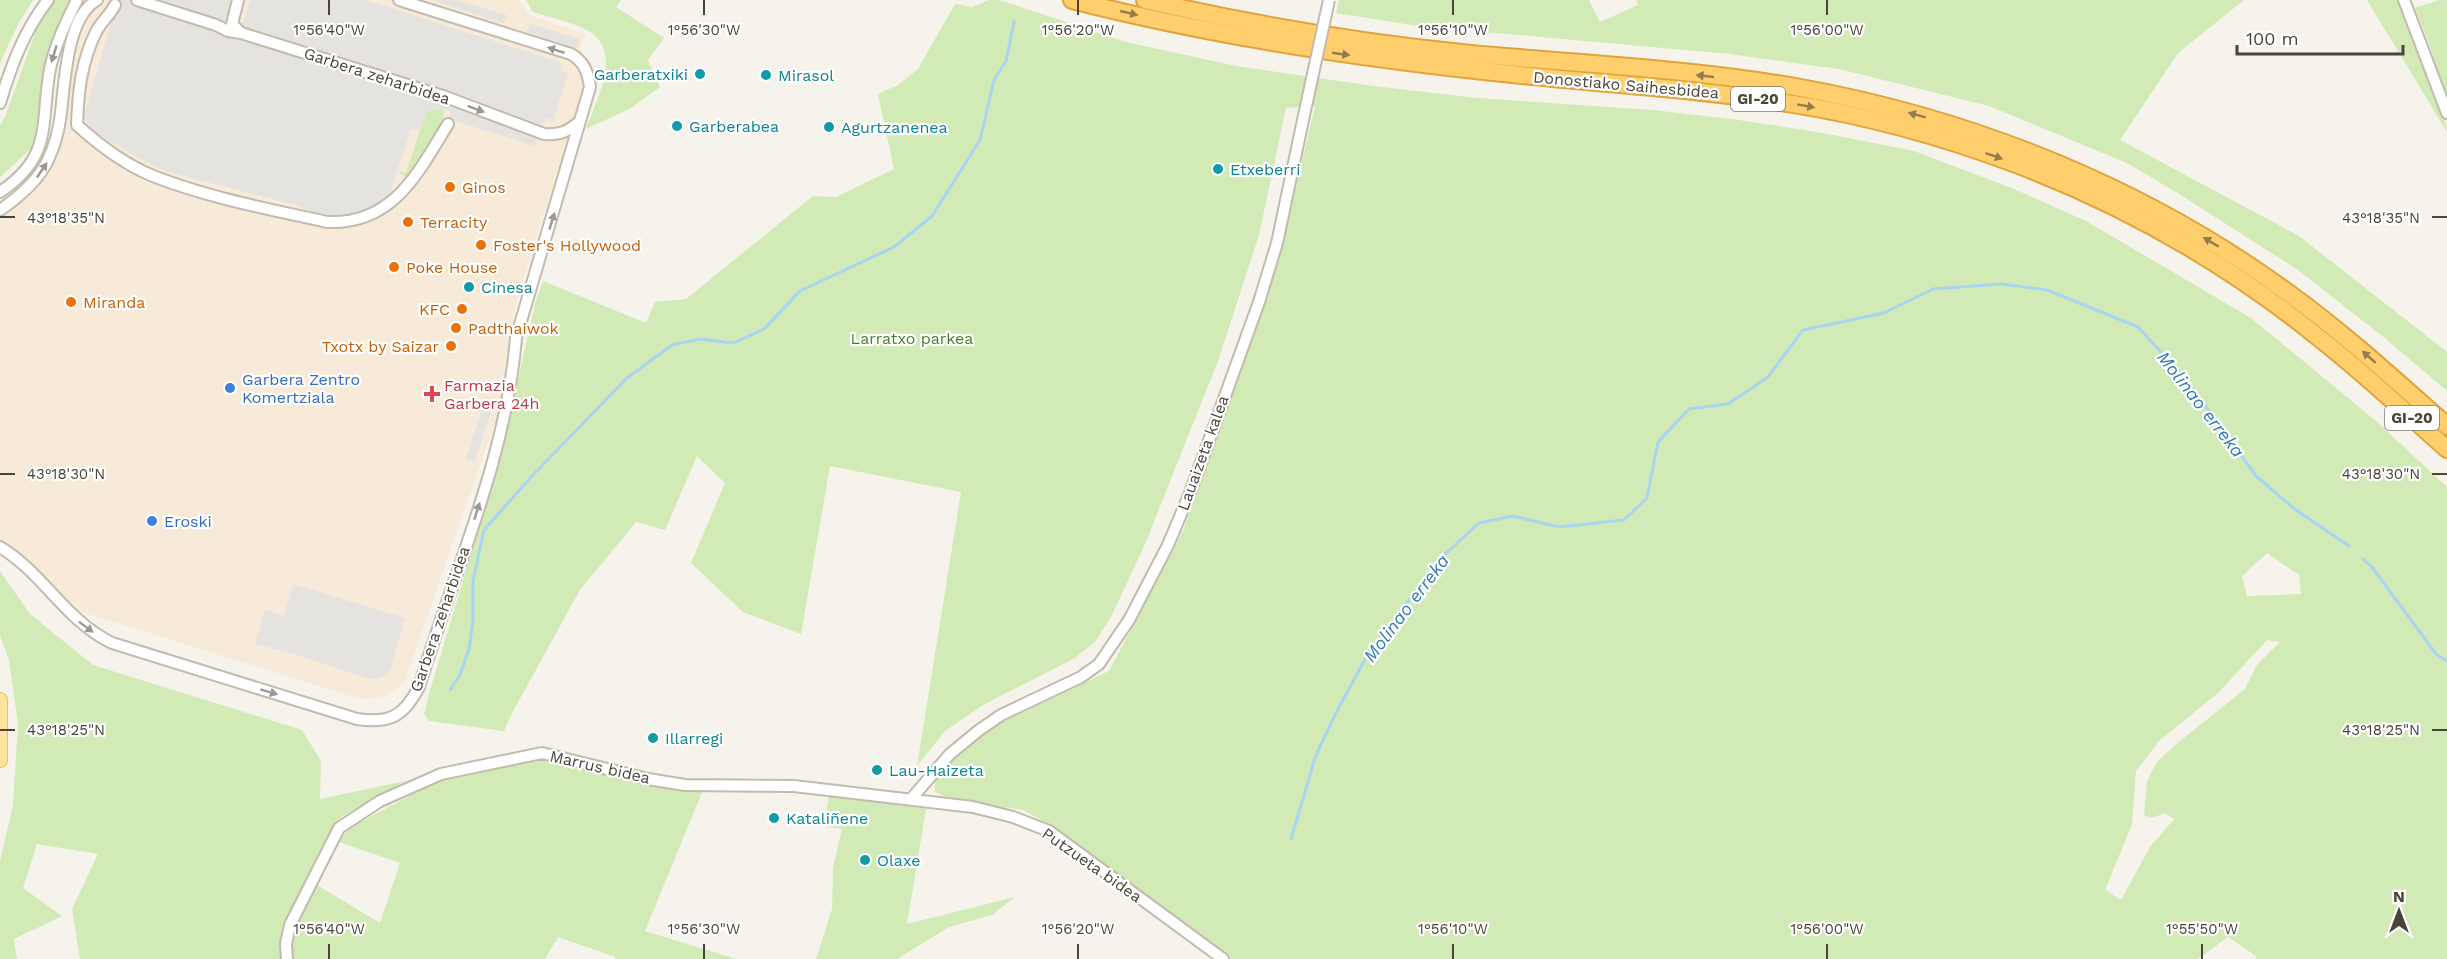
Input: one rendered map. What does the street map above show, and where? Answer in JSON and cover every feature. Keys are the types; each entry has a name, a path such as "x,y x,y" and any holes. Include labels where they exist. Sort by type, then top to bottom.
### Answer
{"highway":[{"name":"Donostiako Saihesbidea","path":"1072,0 1194,28 1383,60 1795,104 1878,121 1968,147 2016,164 2100,201 2208,259 2318,336 2447,449"},
{"name":"Donostiako Saihesbidea","path":"1144,0 1290,30 1384,44 1691,74 1798,88 1883,105 1974,132 2108,186 2216,244 2289,293 2330,324 2447,426"}],"main road":[{"path":"0,700 0,760"}],"street":[{"path":"0,103 16,54 48,0"},
{"path":"0,192 24,172 41,142 47,115 50,68 61,32 77,0"},
{"name":"Garbera zeharbidea","path":"137,0 228,31 241,33 443,96 544,134 557,135 566,132 579,122"},
{"path":"238,0 232,24 241,33"},
{"name":"Garbera zeharbidea","path":"0,547 45,585 80,622 112,643 357,719 373,722 387,719 400,714 410,704 419,687 497,451 514,372 516,338 590,87 589,76 579,59 522,38 399,0"},
{"name":"Lauaizeta kalea","path":"911,799 950,754 978,731 1001,715 1081,677 1099,664 1129,620 1168,545 1190,493 1258,302 1277,243 1329,0"},
{"path":"2404,0 2447,113"},
{"path":"0,210 28,188 47,163 58,129 65,68 74,35 92,2"},
{"path":"115,5 96,31 88,51 79,84 77,125 106,149 152,176 216,196 340,223 379,211 396,197 413,180 448,124"},
{"name":"Marrus bidea","path":"287,959 286,944 290,925 339,828 380,801 441,774 542,753 648,779 685,785 794,786 911,799"},
{"path":"927,779 928,792 933,798 944,803"},
{"name":"Putzueta bidea","path":"911,799 973,807 1013,817 1049,831 1223,959"}],"shaded area":[{"path":"93,0 520,0 529,15 585,34 580,49 592,63 519,292 498,414 405,680 395,690 382,697 366,699 351,696 82,612 18,551 0,540 0,216 22,202 42,181 55,162 66,130 79,28"},
{"path":"118,0 245,0 239,21 243,22 251,0 366,0 562,63 560,70 568,73 553,121 545,118 535,146 449,119 451,111 440,108 426,112 419,130 411,129 388,199 383,204 349,219 330,219 296,205 168,172 142,160 96,133 83,118"},
{"path":"437,0 457,0 507,15 503,23 436,2"},
{"path":"530,23 580,39 577,48 527,32"},
{"path":"486,396 495,399 475,462 466,460"},
{"path":"293,584 405,618 390,671 379,679 367,678 255,644 265,610 284,616"}],"green space":[{"path":"0,0 33,0 18,24 0,63"},
{"path":"55,0 74,0 63,16 49,51 41,89 34,146 0,177 0,125 5,117 38,25"},
{"path":"526,0 621,0 616,7 664,38 648,60 660,87 629,109 586,129 604,78 605,52 600,41 590,32 577,26 533,12"},
{"name":"Larratxo parkea","path":"989,0 999,0 1126,42 1236,66 1373,86 1478,98 1653,110 1739,120 1823,133 1914,151 2014,189 2086,221 2251,318 2376,421 2447,487 2447,959 2255,959 2256,956 2228,937 2198,959 1230,959 1049,824 1023,810 948,798 935,792 935,777 992,727 1109,671 1183,531 1278,262 1315,106 1286,108 1259,235 1218,361 1146,542 1111,617 1095,642 1075,658 983,705 945,731 917,766 961,492 830,466 801,634 743,612 691,563 725,483 697,456 665,530 636,522 580,590 504,731 429,721 424,714 501,454 536,300 543,281 646,323 655,302 686,299 813,196 836,197 894,169 878,94 898,85 918,69 955,4 972,7","holes":["2267,553 2299,575 2301,594 2247,596 2242,576","2267,640 2280,642 2257,665 2245,689 2157,762 2147,781 2144,815 2152,818 2165,813 2174,819 2150,847 2121,900 2105,890 2132,824 2136,771 2160,740 2218,693"]},
{"path":"1339,0 1589,0 1600,22 1638,5 1636,0 2244,0 2178,53 2120,140 2299,236 2447,352 2447,391 2381,335 2298,270 2179,194 2127,163 1989,106 1839,69 1729,54 1418,26 1336,13"},
{"path":"2367,0 2400,0 2434,97 2446,123 2447,132"},
{"path":"2439,0 2447,0 2447,104 2431,49 2415,8"},
{"path":"443,109 444,124 407,179 398,171 406,173 426,112"},
{"path":"0,571 30,614 93,665 302,730 321,761 320,799 405,781 341,817 329,834 307,879 380,923 400,863 336,841 353,826 438,781 544,758 674,789 703,790 645,931 736,959 615,959 615,957 558,937 545,959 80,959 72,909 98,854 37,844 23,888 62,916 14,939 17,959 0,959 0,861 13,805 18,724 9,660 0,636"},
{"path":"829,795 926,809 907,924 1015,897 992,915 949,927 897,959 816,959 832,909 833,868 842,829 824,826"}],"waterway":[{"path":"450,690 460,675 469,649 473,620 473,581 484,530 532,476 627,378 672,345 700,339 733,343 764,329 800,291 894,247 932,216 980,140 994,80 1006,61 1014,22"},
{"name":"Molinao erreka","path":"1291,839 1316,755 1369,652 1442,557 1479,523 1513,516 1559,527 1624,520 1647,498 1658,442 1689,409 1728,404 1768,377 1803,330 1884,313 1933,289 2001,284 2047,290 2138,327 2185,378 2256,476 2296,510 2349,546"},
{"name":"Molinao erreka","path":"2363,559 2372,567 2436,654 2447,661"}],"place":[{"name":"Garberatxiki","path":"700,74"},
{"name":"Mirasol","path":"766,75"},
{"name":"Garberabea","path":"677,126"},
{"name":"Agurtzanenea","path":"829,127"},
{"name":"Etxeberri","path":"1218,169"},
{"name":"Ginos","path":"450,187"},
{"name":"Terracity","path":"408,222"},
{"name":"Foster's Hollywood","path":"481,245"},
{"name":"Poke House","path":"394,267"},
{"name":"Cinesa","path":"469,287"},
{"name":"Miranda","path":"71,302"},
{"name":"KFC","path":"462,309"},
{"name":"Padthaiwok","path":"456,328"},
{"name":"Txotx by Saizar","path":"451,346"},
{"name":"Garbera Zentro Komertziala","path":"230,388"},
{"name":"Farmazia Garbera 24h","path":"432,394"},
{"name":"Eroski","path":"152,521"},
{"name":"Illarregi","path":"653,738"},
{"name":"Lau-Haizeta","path":"877,770"},
{"name":"Kataliñene","path":"774,818"},
{"name":"Olaxe","path":"865,860"}]}
